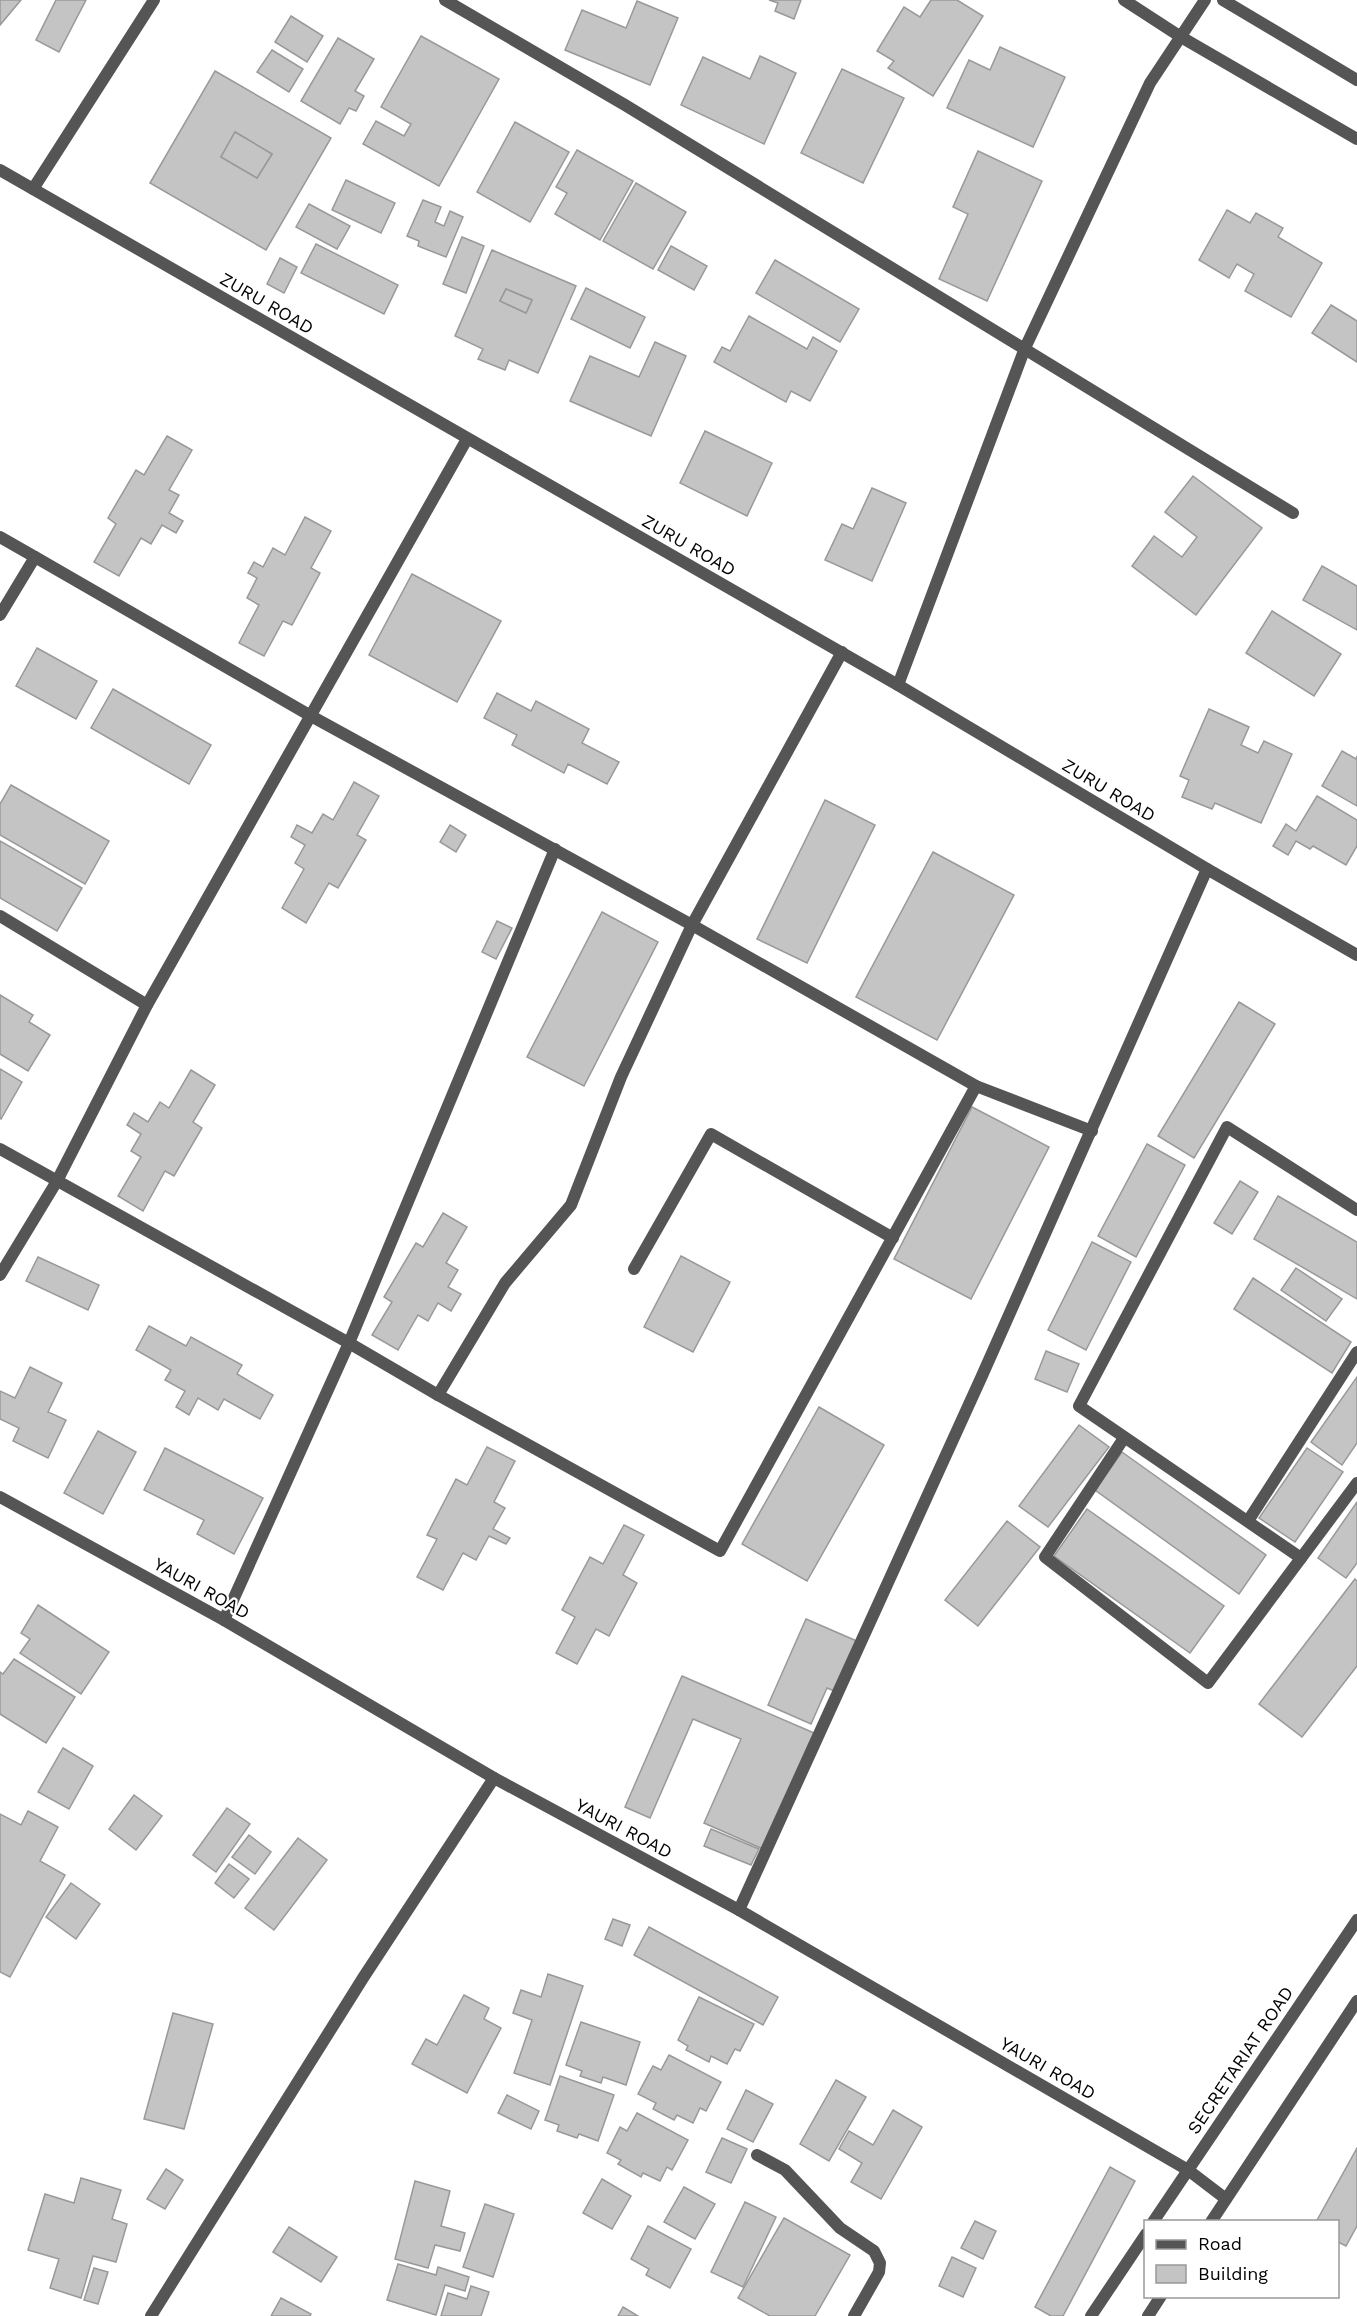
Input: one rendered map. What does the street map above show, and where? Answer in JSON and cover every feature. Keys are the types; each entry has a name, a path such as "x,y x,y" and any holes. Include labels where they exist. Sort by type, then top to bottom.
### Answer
{"street":[{"path":"33,189 154,0"},
{"path":"445,0 625,105 1293,513"},
{"path":"1124,0 1181,37 1357,140"},
{"path":"898,685 1025,348 1150,83 1205,0"},
{"path":"1223,0 1357,80"},
{"name":"ZURU ROAD","path":"0,170 842,652 1207,869 1357,955"},
{"path":"0,1275 57,1181 147,1005 467,439"},
{"path":"0,537 311,716 692,925 976,1086 1092,1131"},
{"path":"0,615 35,557"},
{"path":"438,1395 505,1283 571,1205 621,1077 692,925 842,652"},
{"path":"224,1620 349,1343 555,849"},
{"path":"739,1910 1092,1131 1207,869"},
{"path":"0,916 147,1005"},
{"path":"0,1149 720,1551 976,1086"},
{"path":"1301,1558 1079,1406 1227,1127 1357,1210"},
{"path":"634,1269 711,1134 892,1238"},
{"path":"1248,1521 1357,1352"},
{"path":"1124,1438 1044,1557 1208,1683 1357,1483"},
{"name":"YAURI ROAD","path":"0,1497 224,1620 494,1778 739,1910 1188,2170 1226,2199"},
{"path":"151,2316 363,1978 494,1778"},
{"name":"SECRETARIAT ROAD","path":"1155,2220 1357,1920"},
{"path":"1212,2220 1357,2001"},
{"path":"757,2155 785,2170 840,2228 874,2251 880,2263 879,2272 854,2316"},
{"path":"1091,2316 1144,2237"},
{"path":"1148,2316 1160,2298"}],"building":[{"path":"0,0 21,0 0,25"},
{"path":"56,0 86,0 59,52 36,40"},
{"path":"769,0 801,0 794,19 775,11 778,3"},
{"path":"931,0 957,0 983,16 933,96 888,68 894,61 877,51 904,7 920,17"},
{"path":"637,1 678,18 650,85 565,50 582,10 626,28"},
{"path":"291,16 323,36 307,62 275,42"},
{"path":"421,36 499,79 439,186 363,144 376,121 404,136 411,124 381,107"},
{"path":"338,38 374,59 355,91 364,96 356,111 349,108 340,124 301,101"},
{"path":"1000,47 1065,77 1033,147 947,108 969,60 990,70"},
{"path":"272,50 303,69 289,92 257,72"},
{"path":"760,56 796,73 764,144 681,105 703,57 750,79"},
{"path":"842,69 904,98 863,183 801,153"},
{"path":"215,71 331,138 266,250 150,183","holes":["235,132 272,154 257,178 221,157"]},
{"path":"515,122 569,152 530,222 477,192"},
{"path":"235,132 272,154 257,178 221,157"},
{"path":"577,150 633,181 600,240 555,214 567,193 556,187"},
{"path":"978,151 1042,181 987,301 939,279 968,214 953,207"},
{"path":"346,180 395,203 381,233 332,210"},
{"path":"636,183 686,212 653,269 603,241"},
{"path":"423,200 441,207 435,222 444,226 450,211 463,217 446,257 418,246 419,241 407,236"},
{"path":"309,204 350,226 337,249 296,227"},
{"path":"1227,210 1250,223 1256,213 1283,228 1278,237 1322,263 1291,317 1245,291 1254,274 1237,264 1229,278 1199,260"},
{"path":"462,237 484,246 466,293 443,284"},
{"path":"316,244 398,285 384,314 301,273"},
{"path":"671,246 707,266 694,290 658,270"},
{"path":"492,250 576,286 538,373 509,360 505,370 478,359 483,349 455,336","holes":["506,289 532,300 526,313 500,301"]},
{"path":"280,258 297,267 284,293 267,284"},
{"path":"775,260 859,309 840,342 756,293"},
{"path":"586,288 645,317 630,348 571,319"},
{"path":"506,289 532,300 526,313 500,301"},
{"path":"1331,305 1357,321 1357,362 1312,333"},
{"path":"749,316 807,349 813,337 837,351 810,401 791,391 786,402 714,362 722,347 730,351"},
{"path":"655,342 686,356 651,436 570,401 590,356 639,377"},
{"path":"705,431 772,463 747,516 680,483"},
{"path":"167,436 192,450 169,490 179,495 169,513 183,521 176,533 162,525 151,544 141,538 119,576 94,562 116,524 108,518 136,470 144,475"},
{"path":"1193,476 1262,528 1196,615 1132,566 1154,536 1182,557 1197,537 1165,512"},
{"path":"872,488 906,503 872,581 825,560 842,524 853,529"},
{"path":"305,517 331,531 311,568 320,573 292,625 283,621 264,656 239,643 259,605 247,598 257,578 248,573 254,562 263,567 273,548 285,555"},
{"path":"1322,566 1357,586 1357,630 1303,600"},
{"path":"412,574 501,621 457,702 369,655"},
{"path":"1272,611 1341,654 1314,696 1246,653"},
{"path":"37,648 97,681 76,719 16,686"},
{"path":"113,689 211,745 189,784 91,728"},
{"path":"497,693 531,711 536,701 589,729 582,743 619,762 607,784 568,764 564,773 512,745 517,735 484,718"},
{"path":"1209,709 1249,727 1241,745 1258,753 1264,741 1292,754 1261,823 1215,803 1212,809 1182,797 1189,780 1180,776"},
{"path":"1342,751 1356,759 1357,756 1357,806 1322,786"},
{"path":"354,782 379,796 357,835 366,840 338,888 329,883 306,923 282,908 304,869 295,863 305,845 291,837 297,825 312,833 323,814 333,820"},
{"path":"11,785 109,841 85,884 0,835 0,804"},
{"path":"1317,796 1357,820 1357,846 1346,865 1313,846 1310,849 1296,841 1288,855 1273,846 1286,824 1296,831"},
{"path":"825,800 875,825 807,963 757,939"},
{"path":"450,825 466,835 456,852 440,842"},
{"path":"0,841 82,888 57,931 0,898"},
{"path":"933,852 1014,895 937,1040 856,997"},
{"path":"602,912 658,942 584,1086 527,1057"},
{"path":"497,921 512,928 496,959 482,952"},
{"path":"0,995 33,1015 29,1022 50,1035 28,1071 0,1054"},
{"path":"1239,1002 1275,1024 1194,1158 1158,1136"},
{"path":"0,1069 22,1082 1,1119 0,1118"},
{"path":"191,1070 215,1085 193,1122 202,1128 174,1176 165,1171 143,1211 118,1196 141,1157 131,1151 141,1134 127,1125 134,1113 148,1122 160,1102 169,1108"},
{"path":"972,1107 1049,1147 971,1299 894,1259"},
{"path":"1147,1144 1185,1165 1136,1257 1098,1236"},
{"path":"1240,1181 1258,1192 1232,1234 1214,1223"},
{"path":"1278,1196 1357,1242 1357,1299 1254,1239"},
{"path":"443,1213 467,1227 446,1263 458,1270 448,1287 461,1294 451,1311 438,1303 428,1321 418,1315 398,1350 372,1335 392,1302 384,1297 416,1243 423,1247"},
{"path":"1092,1242 1131,1262 1086,1350 1048,1330"},
{"path":"681,1256 730,1282 693,1352 644,1327"},
{"path":"38,1257 99,1285 88,1310 26,1281"},
{"path":"1296,1268 1342,1299 1326,1321 1281,1290"},
{"path":"1253,1278 1351,1342 1332,1373 1234,1309"},
{"path":"149,1326 186,1346 191,1337 242,1365 237,1374 273,1395 260,1419 224,1399 218,1410 198,1398 189,1415 176,1407 185,1391 165,1380 171,1370 136,1350"},
{"path":"1046,1351 1079,1364 1067,1392 1035,1379"},
{"path":"30,1367 62,1383 48,1412 66,1420 48,1458 13,1441 19,1428 0,1419 0,1391 15,1398"},
{"path":"1357,1377 1357,1443 1342,1465 1311,1442"},
{"path":"819,1407 884,1445 807,1581 742,1544"},
{"path":"1079,1425 1109,1447 1048,1527 1019,1506"},
{"path":"98,1431 136,1452 103,1514 64,1493"},
{"path":"487,1447 515,1461 494,1502 505,1508 493,1529 510,1538 506,1544 489,1536 476,1560 463,1553 443,1590 417,1577 437,1539 427,1535 456,1479 467,1485"},
{"path":"165,1448 263,1498 234,1554 197,1534 204,1520 144,1490"},
{"path":"1307,1448 1343,1472 1295,1542 1259,1518"},
{"path":"1122,1452 1266,1555 1239,1594 1095,1490"},
{"path":"1357,1502 1357,1563 1346,1578 1318,1558"},
{"path":"1087,1509 1224,1606 1190,1653 1054,1556"},
{"path":"1007,1521 1040,1547 978,1626 945,1600"},
{"path":"624,1525 644,1535 623,1575 637,1583 609,1636 596,1629 577,1664 556,1653 575,1617 562,1610 590,1557 603,1564"},
{"path":"1355,1579 1357,1581 1357,1666 1302,1737 1259,1704"},
{"path":"38,1605 109,1652 81,1694 20,1653 30,1639 21,1633"},
{"path":"806,1619 859,1642 837,1692 827,1688 811,1724 768,1705"},
{"path":"14,1659 75,1697 46,1743 0,1714 0,1672 3,1674"},
{"path":"682,1676 814,1733 763,1849 704,1823 741,1739 693,1719 650,1818 625,1807"},
{"path":"63,1748 93,1766 69,1809 38,1792"},
{"path":"134,1795 162,1816 136,1850 109,1829"},
{"path":"227,1808 250,1824 216,1872 193,1855"},
{"path":"28,1811 58,1827 40,1861 65,1875 10,1977 0,1972 0,1814 21,1825"},
{"path":"711,1829 759,1849 751,1865 704,1846"},
{"path":"249,1835 271,1852 255,1874 232,1857"},
{"path":"298,1838 327,1860 274,1930 245,1908"},
{"path":"229,1864 249,1879 234,1898 215,1883"},
{"path":"71,1883 100,1904 76,1939 46,1917"},
{"path":"613,1919 630,1925 622,1946 605,1939"},
{"path":"649,1927 778,1997 763,2025 634,1955"},
{"path":"548,1974 583,1986 550,2085 514,2073 532,2020 513,2013 521,1990 541,1997"},
{"path":"464,1995 489,2008 484,2019 501,2028 467,2093 412,2064 426,2039 437,2045"},
{"path":"699,1997 754,2024 740,2051 735,2049 727,2064 711,2056 709,2062 686,2050 688,2046 678,2040"},
{"path":"173,2013 213,2024 184,2129 144,2119"},
{"path":"581,2022 640,2042 626,2085 603,2077 601,2083 580,2076 582,2071 566,2065"},
{"path":"669,2055 721,2082 706,2111 700,2108 693,2123 677,2115 674,2120 653,2109 656,2103 638,2094 653,2066 661,2070"},
{"path":"560,2076 614,2095 598,2141 579,2134 577,2138 557,2131 559,2125 545,2120"},
{"path":"836,2080 866,2097 829,2161 800,2144"},
{"path":"746,2090 773,2104 753,2142 727,2129"},
{"path":"507,2095 539,2111 531,2129 498,2113"},
{"path":"893,2110 922,2127 881,2199 851,2182 862,2163 839,2149 849,2131 873,2145"},
{"path":"637,2113 688,2140 672,2170 667,2167 660,2181 643,2173 641,2177 618,2164 621,2160 607,2153 620,2127 627,2131"},
{"path":"722,2138 747,2149 731,2183 706,2172"},
{"path":"1357,2148 1357,2226 1346,2246 1339,2242 1339,2220 1317,2220"},
{"path":"1110,2167 1135,2181 1063,2316 1051,2316 1035,2307"},
{"path":"166,2169 183,2180 165,2209 147,2199"},
{"path":"81,2178 121,2190 112,2219 127,2224 116,2262 93,2256 81,2298 50,2288 59,2259 28,2250 45,2194 74,2203"},
{"path":"602,2179 631,2196 612,2229 583,2213"},
{"path":"415,2181 450,2191 441,2226 465,2233 460,2251 435,2245 428,2268 395,2259"},
{"path":"684,2187 715,2204 695,2239 664,2222"},
{"path":"745,2202 776,2217 743,2287 711,2272"},
{"path":"485,2204 514,2214 493,2277 463,2267"},
{"path":"784,2218 850,2255 815,2316 770,2316 738,2298"},
{"path":"975,2221 996,2231 983,2259 961,2248"},
{"path":"648,2226 691,2249 670,2288 646,2275 649,2269 631,2259"},
{"path":"289,2227 337,2257 321,2282 273,2252"},
{"path":"952,2257 976,2268 963,2297 939,2286"},
{"path":"398,2264 436,2275 438,2267 469,2277 465,2291 445,2285 436,2315 387,2300"},
{"path":"94,2268 108,2272 98,2304 84,2300"},
{"path":"471,2286 489,2292 481,2316 441,2316 448,2293 467,2299"},
{"path":"281,2298 311,2314 310,2316 271,2316"},
{"path":"623,2307 638,2316 618,2316"}]}
